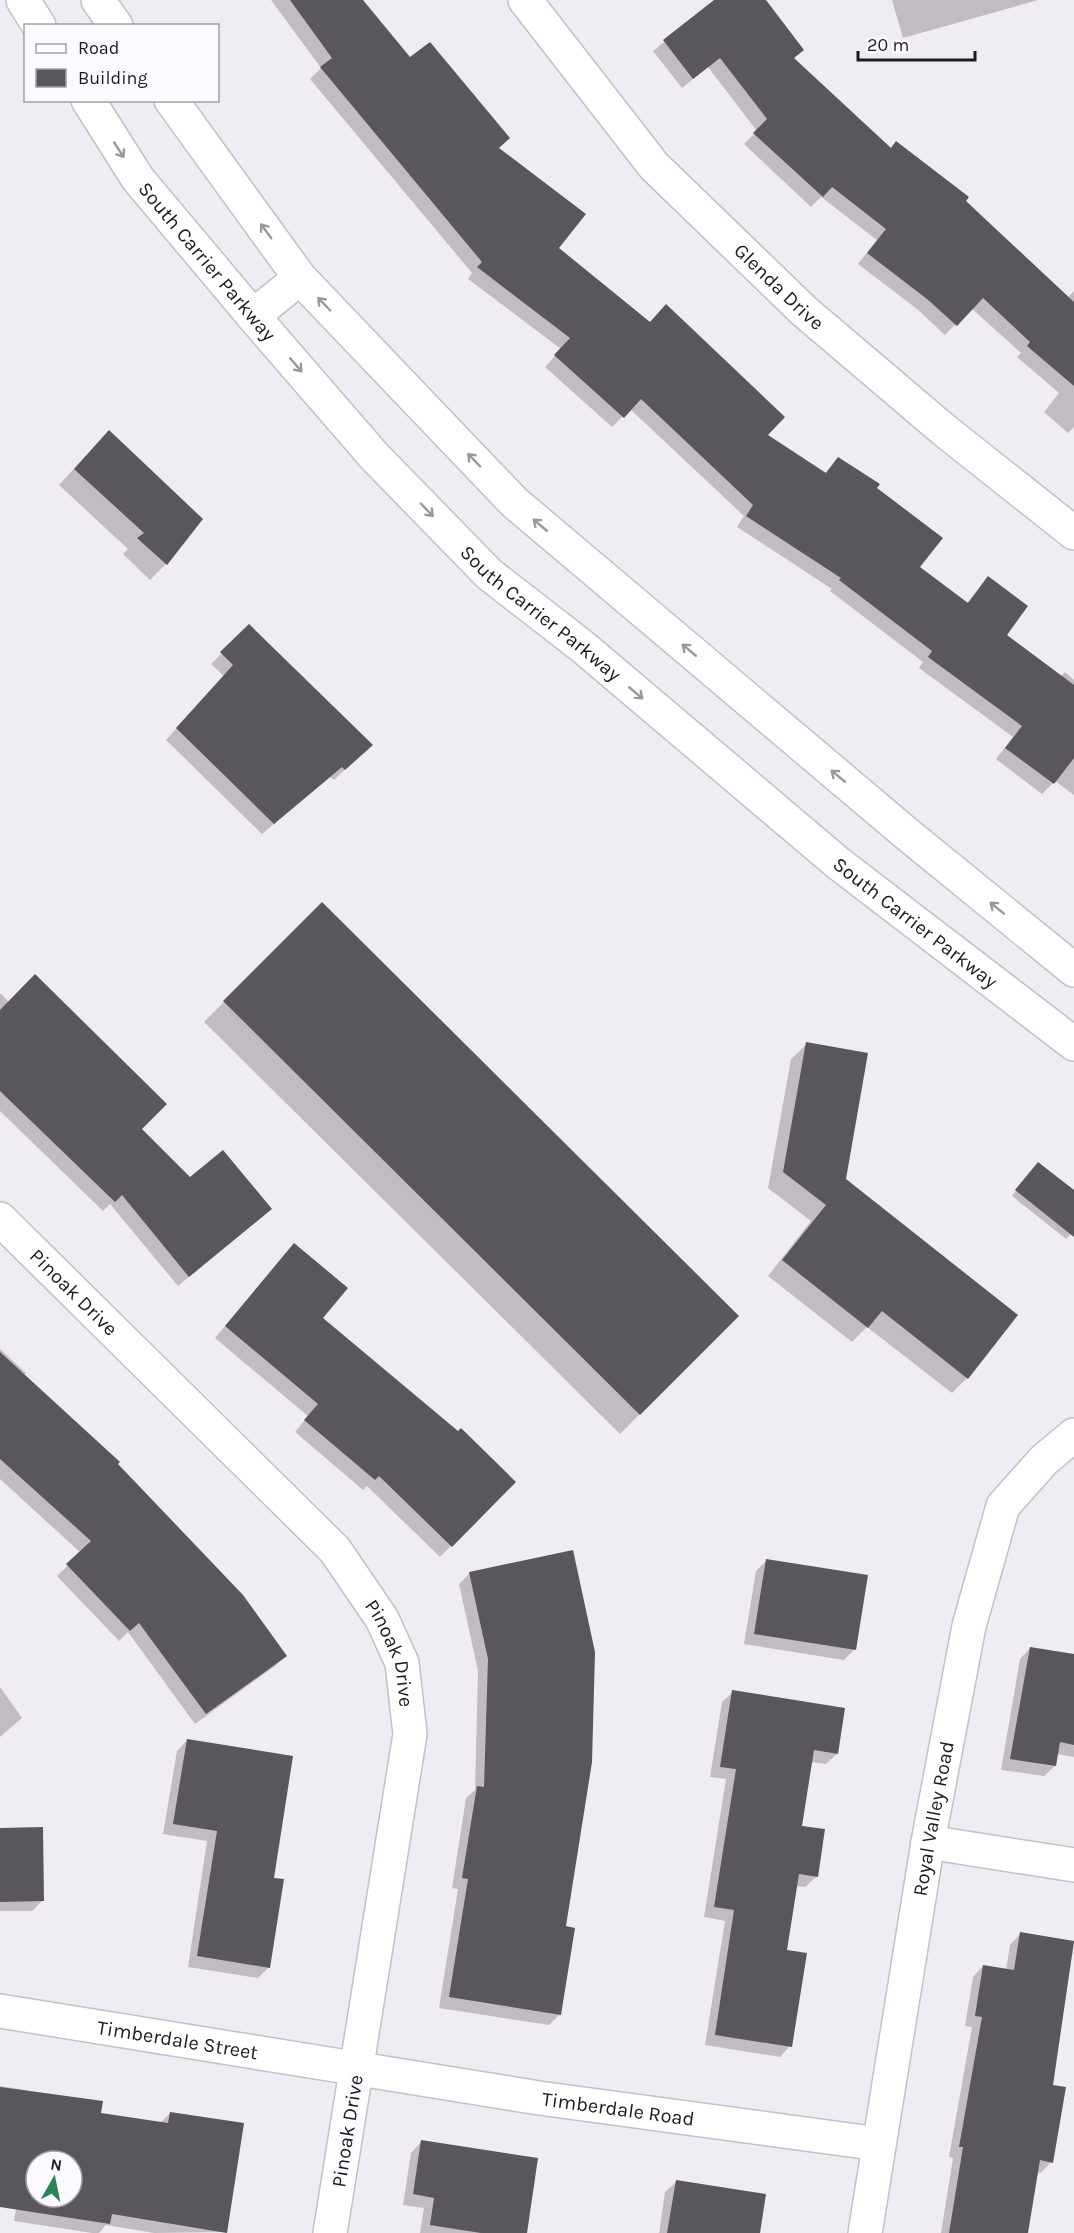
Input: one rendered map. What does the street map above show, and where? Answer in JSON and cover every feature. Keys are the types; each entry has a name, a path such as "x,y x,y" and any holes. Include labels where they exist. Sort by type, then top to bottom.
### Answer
{"street":[{"path":"23,0 38,24"},
{"path":"98,0 115,24"},
{"name":"Glenda Drive","path":"525,0 654,166 804,311 944,430 1074,533"},
{"name":"South Carrier Parkway","path":"89,102 138,179 253,315 374,456 489,574 583,647 838,863 1074,1044"},
{"path":"172,102 300,278 514,502 907,834 1074,970"},
{"path":"253,315 300,278"},
{"name":"Pinoak Drive","path":"0,1219 335,1550 382,1619 402,1663 410,1734 330,2233"},
{"name":"Royal Valley Road","path":"865,2233 928,1842 969,1626 1003,1506 1044,1460 1074,1435"},
{"path":"928,1842 1074,1865"},
{"name":"Timberdale Street","path":"0,2011 357,2069"},
{"name":"Timberdale Road","path":"357,2069 539,2098 879,2144"}],"building":[{"path":"290,0 363,0 410,57 430,42 510,138 499,148 586,214 559,248 650,322 666,304 785,417 768,435 826,473 838,457 880,484 877,488 943,538 920,567 968,603 988,576 1028,606 1007,635 1074,685 1074,758 1054,784 1005,748 1022,726 928,657 932,651 839,580 841,578 746,516 753,505 641,399 624,418 554,355 570,338 477,267 482,262 320,67 332,58"},
{"path":"714,0 766,0 804,50 794,58 891,148 896,141 969,197 966,201 1074,302 1074,386 1027,346 1030,342 983,298 957,326 927,299 867,253 886,229 832,187 823,197 753,133 767,119 720,58 693,79 663,40"},
{"path":"109,430 203,519 167,565 137,538 144,533 74,469"},
{"path":"249,624 373,745 345,770 342,767 274,824 176,728 233,665 220,652"},
{"path":"322,902 739,1316 640,1415 223,1001"},
{"path":"35,974 167,1104 142,1129 190,1177 223,1150 272,1209 189,1277 122,1195 115,1202 0,1091 0,1010"},
{"path":"806,1042 868,1053 846,1179 1018,1315 968,1379 882,1311 868,1328 782,1260 826,1205 783,1172"},
{"path":"1038,1162 1074,1190 1074,1237 1015,1190"},
{"path":"294,1243 348,1288 323,1318 458,1431 461,1428 516,1482 452,1547 379,1476 375,1480 304,1420 318,1404 225,1326"},
{"path":"0,1352 120,1462 118,1464 243,1595 287,1656 206,1714 139,1623 130,1631 66,1564 91,1541 0,1459"},
{"path":"573,1550 595,1652 592,1762 566,1926 575,1928 561,2015 449,1997 468,1879 462,1878 477,1786 484,1787 488,1659 469,1572"},
{"path":"766,1559 868,1575 856,1650 754,1634"},
{"path":"1030,1647 1074,1654 1074,1745 1060,1742 1056,1766 1010,1759"},
{"path":"732,1690 845,1708 838,1754 814,1750 802,1826 825,1829 818,1877 799,1874 787,1950 807,1953 792,2047 715,2035 734,1910 714,1907 736,1769 720,1767"},
{"path":"187,1739 293,1756 274,1878 284,1879 270,1968 197,1956 217,1831 173,1824"},
{"path":"43,1827 44,1901 0,1902 0,1828"},
{"path":"1020,1932 1074,1941 1053,2085 1066,2087 1053,2163 1040,2160 1028,2233 949,2233 963,2147 959,2147 982,2017 975,2016 983,1965 1014,1970"},
{"path":"0,2087 103,2101 101,2113 168,2123 170,2112 244,2123 227,2233 112,2214 110,2224 0,2207"},
{"path":"421,2140 538,2158 527,2233 481,2233 430,2225 434,2198 413,2194"},
{"path":"676,2180 766,2194 760,2233 667,2233"}]}
